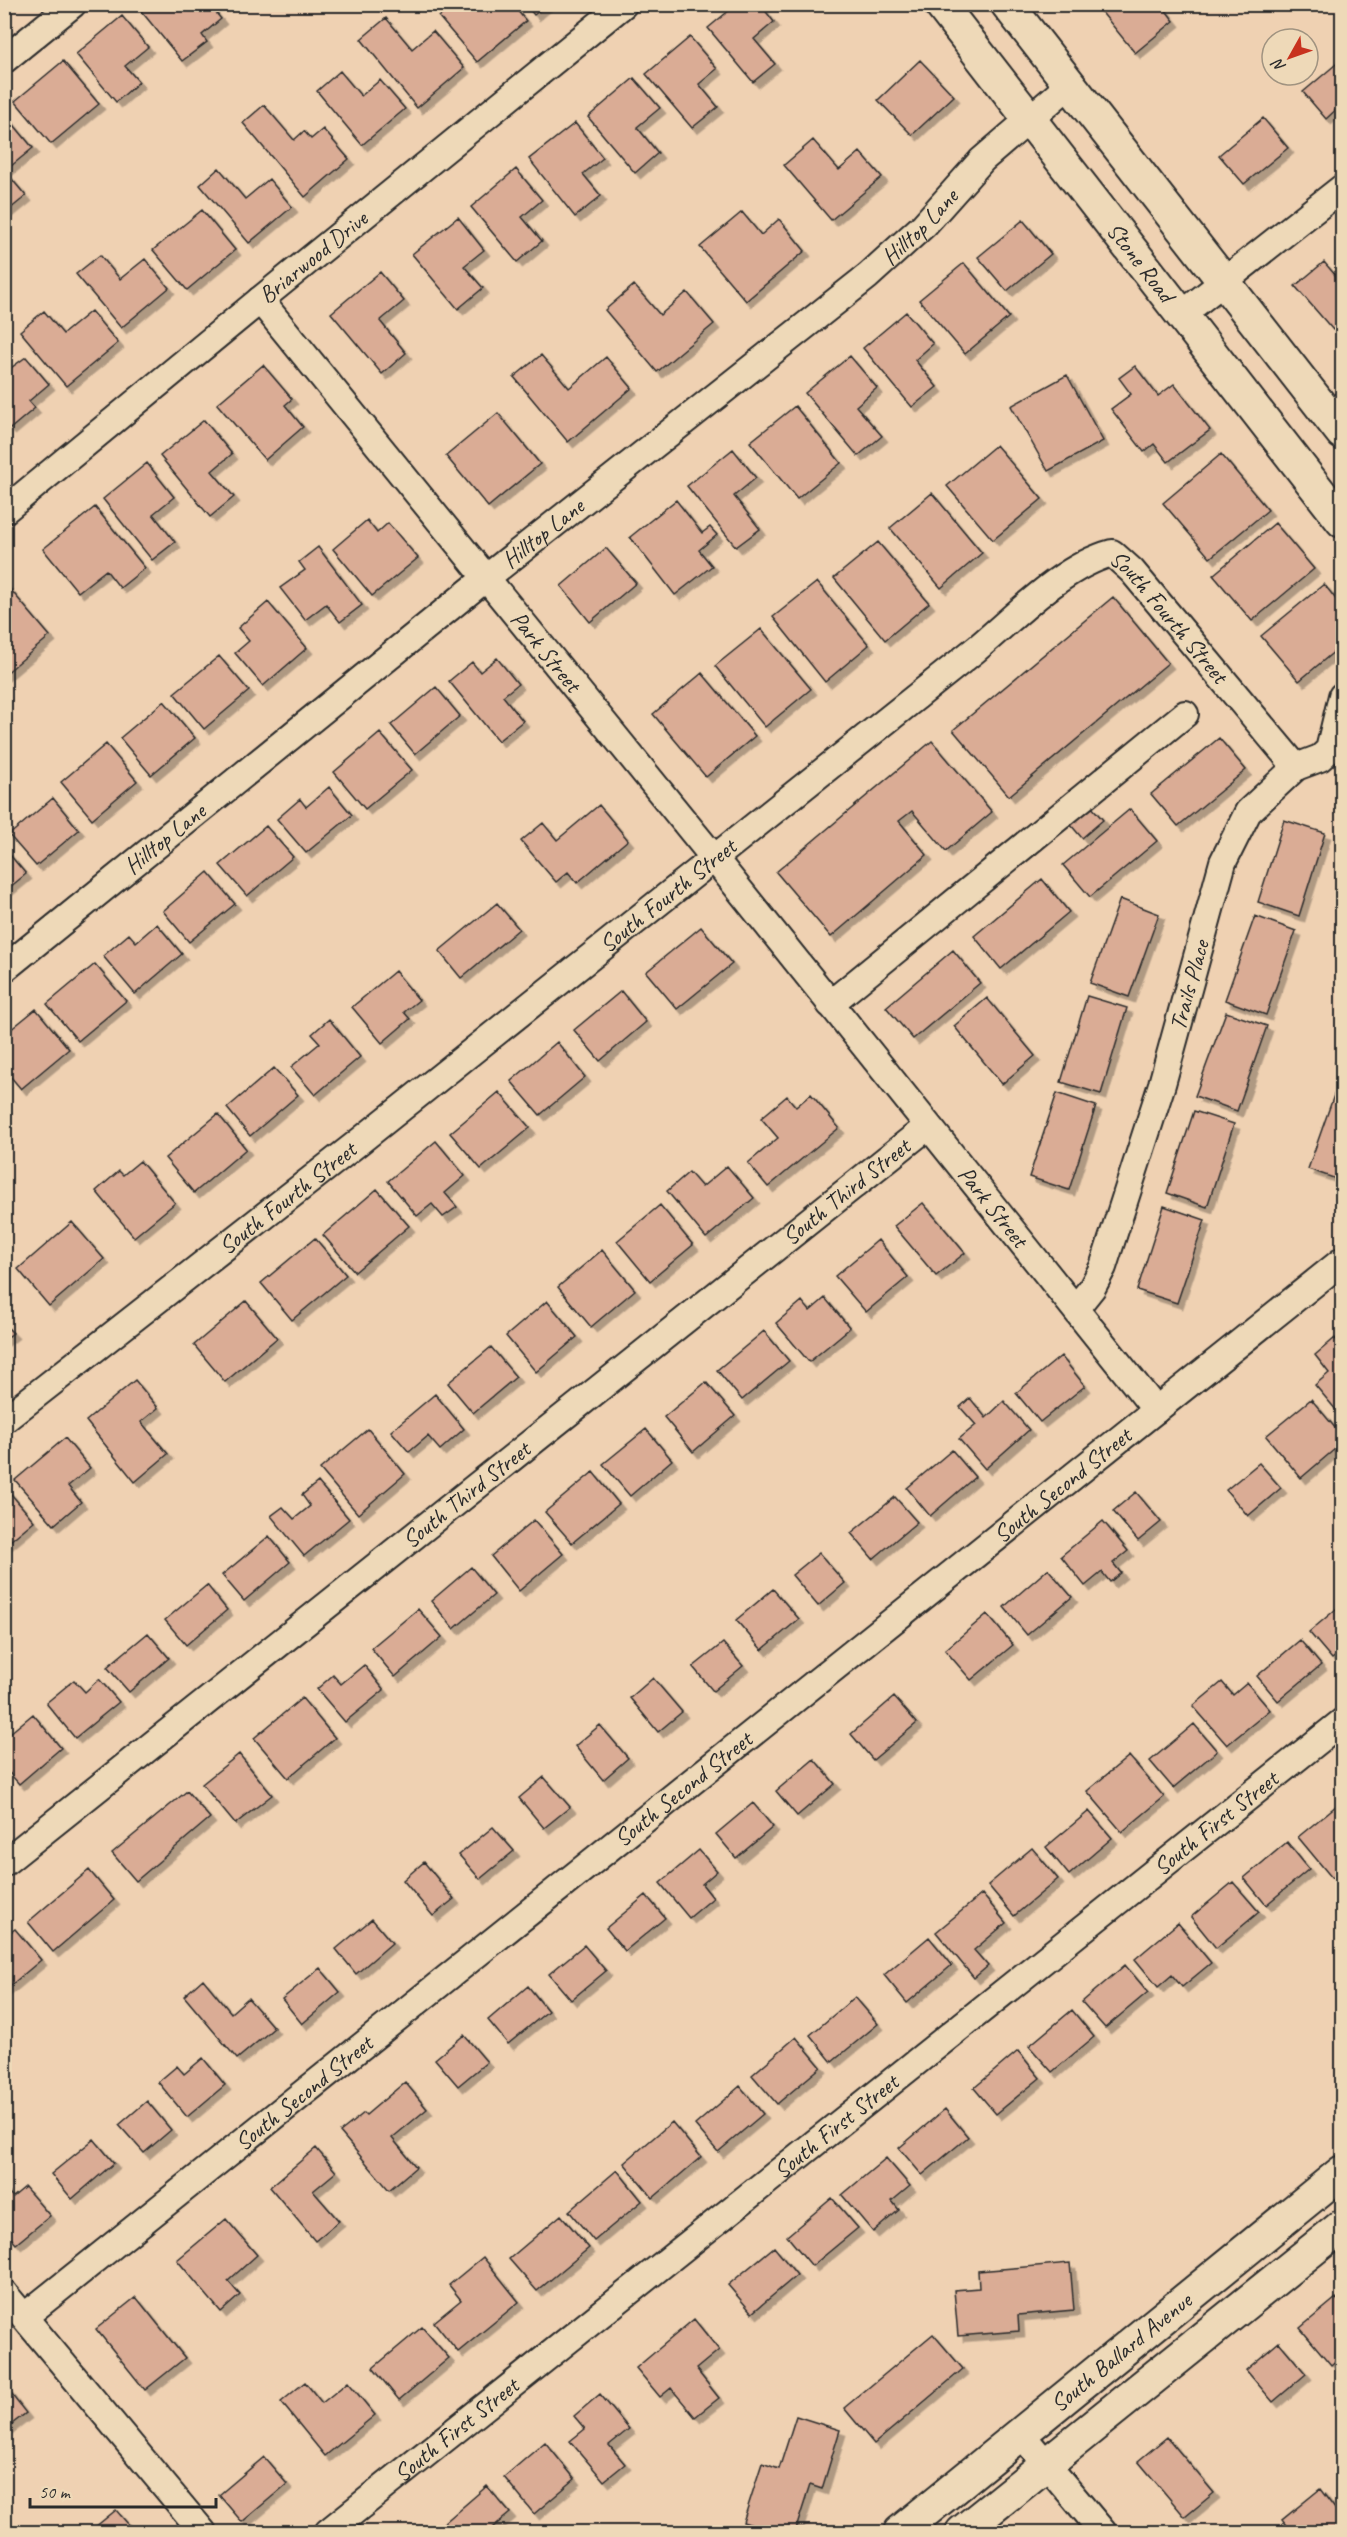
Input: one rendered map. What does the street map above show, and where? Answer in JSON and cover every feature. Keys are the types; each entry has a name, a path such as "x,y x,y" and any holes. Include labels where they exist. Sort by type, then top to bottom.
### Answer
{"main road":[{"name":"Stone Road","path":"940,4 1180,316 1342,521"},
{"path":"1007,4 1342,433"},
{"name":"South Ballard Avenue","path":"900,2532 1342,2172"},
{"name":"South Ballard Avenue","path":"962,2532 1342,2226"}],"street":[{"path":"4,60 73,4"},
{"name":"Briarwood Drive","path":"4,511 624,4"},
{"name":"Hilltop Lane","path":"4,969 486,578 868,276 924,225 982,160 1069,85"},
{"path":"1180,316 1342,188"},
{"name":"Park Street","path":"260,300 714,858 927,1127 1076,1308 1156,1410"},
{"name":"South Fourth Street","path":"4,1420 355,1145 975,650 1044,592 1092,559 1112,554 1132,571 1296,768"},
{"name":"Trails Place","path":"1076,1308 1092,1288 1107,1257 1162,1084 1223,862 1248,812 1296,768 1320,758 1329,750 1342,696"},
{"path":"830,1004 1185,714"},
{"name":"South Third Street","path":"4,1863 927,1127"},
{"name":"South Second Street","path":"25,2316 1342,1261"},
{"name":"South First Street","path":"328,2532 1342,1722"},
{"path":"4,2293 203,2532"},
{"path":"1021,2434 1103,2532"}],"building":[{"path":"139,4 209,4 221,19 202,35 207,42 182,61 137,6"},
{"path":"454,4 512,4 526,21 477,62 439,17"},
{"path":"525,4 547,4 534,15"},
{"path":"737,4 760,4 774,22 754,39 775,64 753,82 708,28"},
{"path":"1095,4 1161,4 1174,21 1135,53"},
{"path":"122,16 148,47 125,66 139,82 116,102 76,54"},
{"path":"386,18 412,49 433,31 464,68 417,108 361,39"},
{"path":"690,37 717,69 699,84 718,107 692,128 646,74"},
{"path":"1342,59 1342,104 1326,119 1303,92 1309,87 1320,87 1320,78"},
{"path":"920,60 954,96 912,135 878,100"},
{"path":"63,61 99,104 51,144 15,101"},
{"path":"340,71 361,96 380,80 405,109 362,145 317,91"},
{"path":"634,78 660,108 637,127 658,153 635,173 588,117"},
{"path":"264,105 294,140 304,131 311,139 323,129 349,159 305,197 243,123"},
{"path":"5,114 33,148 5,171 26,196 4,214"},
{"path":"1263,118 1288,148 1244,184 1219,155"},
{"path":"575,123 603,158 583,174 601,196 575,217 529,159"},
{"path":"813,140 839,170 860,152 882,177 831,220 784,165"},
{"path":"219,168 245,199 269,179 292,207 249,243 200,185"},
{"path":"516,169 542,200 522,217 542,241 517,262 471,207"},
{"path":"202,210 235,250 187,290 153,250"},
{"path":"742,212 761,235 779,219 805,251 746,301 700,247"},
{"path":"458,217 484,250 464,266 483,288 458,309 412,254"},
{"path":"1023,220 1051,254 1007,291 978,257"},
{"path":"100,255 120,279 145,259 169,288 121,328 76,274"},
{"path":"1324,262 1342,283 1342,322 1333,330 1295,286"},
{"path":"964,263 1009,317 965,354 919,300"},
{"path":"380,272 404,301 380,321 406,353 382,374 331,313"},
{"path":"634,285 660,315 687,292 714,324 657,372 605,310"},
{"path":"44,311 63,334 91,311 118,343 66,386 20,331"},
{"path":"906,312 933,344 915,360 937,387 912,407 863,348"},
{"path":"541,355 569,388 606,357 632,388 568,442 514,377"},
{"path":"850,356 877,388 856,406 882,436 858,456 805,393"},
{"path":"26,357 49,384 29,401 35,408 10,429 4,423 4,373"},
{"path":"263,365 292,399 285,405 303,427 265,460 217,404"},
{"path":"1135,366 1158,396 1174,384 1210,430 1168,462 1154,444 1144,452 1111,409 1131,394 1119,378"},
{"path":"1067,375 1103,441 1048,471 1011,406"},
{"path":"795,406 841,463 797,499 750,442"},
{"path":"498,413 540,464 488,507 446,456"},
{"path":"204,420 232,454 212,471 234,497 210,517 160,456"},
{"path":"996,445 1042,499 993,540 947,486"},
{"path":"733,449 756,478 734,496 760,529 736,547 687,486"},
{"path":"1221,454 1268,510 1210,558 1163,503"},
{"path":"147,463 174,497 153,514 175,542 152,560 103,499"},
{"path":"932,493 982,553 941,588 890,528"},
{"path":"676,500 702,533 710,527 717,535 699,550 712,566 675,595 630,537"},
{"path":"95,507 145,568 120,588 106,570 78,592 43,549"},
{"path":"367,520 377,533 388,523 418,558 372,596 333,549"},
{"path":"1275,523 1314,569 1252,621 1213,575"},
{"path":"878,542 929,603 885,640 834,578"},
{"path":"318,547 362,605 340,622 326,604 305,620 280,588 305,570 299,562"},
{"path":"606,548 636,583 590,622 561,586"},
{"path":"4,582 50,636 4,675"},
{"path":"817,582 869,645 825,682 773,617"},
{"path":"1324,584 1342,607 1342,645 1299,681 1261,636"},
{"path":"1113,597 1168,663 1009,796 953,730"},
{"path":"268,602 307,648 263,686 235,653 249,641 238,628"},
{"path":"761,629 811,689 765,727 715,666"},
{"path":"219,656 249,691 204,729 174,693"},
{"path":"497,658 518,684 503,696 523,721 498,741 449,681 472,662 480,672"},
{"path":"702,673 755,736 706,777 653,714"},
{"path":"436,687 460,716 415,754 391,725"},
{"path":"164,701 195,738 151,775 120,738"},
{"path":"380,733 412,770 365,809 334,772"},
{"path":"1219,738 1246,770 1178,826 1151,794"},
{"path":"932,741 992,812 946,851 912,811 899,821 927,855 831,937 776,872"},
{"path":"106,744 137,781 92,819 61,782"},
{"path":"329,787 352,815 306,853 277,819 300,799 306,807"},
{"path":"53,798 79,830 36,866 9,835"},
{"path":"599,805 628,840 577,883 568,872 556,882 521,841 543,823 557,840"},
{"path":"1091,806 1103,820 1082,838 1070,824"},
{"path":"1130,809 1157,841 1090,897 1063,865"},
{"path":"1284,820 1325,833 1299,916 1258,902"},
{"path":"266,826 293,857 247,896 220,865"},
{"path":"4,848 26,874 4,892"},
{"path":"208,872 235,904 189,942 163,911"},
{"path":"1042,879 1069,912 1001,969 974,936"},
{"path":"1120,899 1159,914 1129,997 1090,983"},
{"path":"497,903 519,929 461,978 439,951"},
{"path":"1255,916 1296,931 1266,1015 1225,1000"},
{"path":"157,924 182,954 135,994 103,956 129,934 136,942"},
{"path":"701,927 732,964 677,1009 646,972"},
{"path":"953,950 980,983 913,1039 886,1007"},
{"path":"95,964 126,1001 78,1041 47,1004"},
{"path":"395,971 419,1000 404,1012 410,1019 382,1043 352,1007"},
{"path":"621,991 646,1022 600,1061 574,1030"},
{"path":"1087,996 1127,1008 1101,1094 1061,1082"},
{"path":"987,998 1035,1056 1002,1084 954,1026"},
{"path":"36,1009 69,1049 21,1089 4,1069 4,1035"},
{"path":"1226,1012 1267,1026 1237,1111 1195,1096"},
{"path":"329,1019 360,1057 315,1095 291,1067 320,1043 312,1034"},
{"path":"1342,1038 1342,1065 1335,1063"},
{"path":"557,1042 585,1077 540,1115 511,1081"},
{"path":"274,1068 298,1095 250,1136 227,1108"},
{"path":"1340,1078 1342,1079 1342,1181 1308,1169"},
{"path":"499,1092 530,1128 481,1169 450,1133"},
{"path":"1057,1093 1096,1106 1069,1190 1029,1177"},
{"path":"811,1094 839,1128 768,1187 748,1163 778,1138 761,1118 787,1096 796,1107"},
{"path":"1194,1111 1234,1124 1207,1207 1167,1193"},
{"path":"218,1114 246,1149 194,1193 165,1158"},
{"path":"436,1141 465,1176 445,1193 457,1207 443,1217 432,1204 417,1216 388,1181"},
{"path":"140,1161 175,1203 134,1237 96,1191 119,1171 123,1175"},
{"path":"727,1166 754,1198 706,1238 667,1191 689,1172 702,1187"},
{"path":"377,1189 409,1226 355,1272 323,1235"},
{"path":"923,1203 965,1253 936,1276 894,1226"},
{"path":"660,1205 693,1245 650,1281 617,1241"},
{"path":"1164,1206 1205,1220 1177,1303 1137,1290"},
{"path":"72,1222 104,1259 49,1306 18,1269"},
{"path":"315,1238 346,1275 292,1320 261,1283"},
{"path":"878,1240 908,1277 866,1312 835,1276"},
{"path":"602,1250 635,1290 591,1327 558,1287"},
{"path":"825,1298 850,1328 809,1362 776,1323 802,1301 810,1311"},
{"path":"246,1301 277,1338 225,1382 194,1345"},
{"path":"547,1301 577,1337 536,1372 506,1336"},
{"path":"4,1324 13,1333 4,1340"},
{"path":"764,1331 789,1361 742,1400 717,1370"},
{"path":"1335,1338 1342,1347 1342,1417 1315,1385 1329,1373 1315,1355"},
{"path":"491,1347 516,1377 473,1413 448,1383"},
{"path":"1061,1356 1085,1386 1040,1422 1016,1393"},
{"path":"135,1380 158,1408 141,1422 168,1454 135,1482 86,1421"},
{"path":"706,1382 735,1416 693,1452 664,1417"},
{"path":"435,1394 464,1429 440,1450 428,1436 409,1452 391,1431"},
{"path":"970,1398 986,1418 1004,1401 1029,1430 985,1469 959,1439 976,1425 960,1407"},
{"path":"1311,1399 1342,1436 1342,1443 1301,1478 1266,1436"},
{"path":"368,1429 405,1474 358,1514 320,1469"},
{"path":"646,1429 672,1460 630,1496 603,1464"},
{"path":"65,1438 90,1468 68,1486 81,1502 54,1525 15,1480"},
{"path":"952,1450 975,1477 930,1516 907,1488"},
{"path":"1259,1463 1281,1488 1248,1516 1226,1490"},
{"path":"593,1472 619,1504 572,1543 545,1512"},
{"path":"318,1482 349,1519 304,1556 271,1516 283,1507 294,1519 310,1506 302,1495"},
{"path":"4,1488 34,1521 4,1546"},
{"path":"1136,1492 1161,1522 1138,1541 1113,1511"},
{"path":"895,1497 917,1522 873,1559 851,1533"},
{"path":"534,1520 563,1554 519,1591 491,1556"},
{"path":"1103,1521 1128,1551 1113,1563 1121,1573 1110,1582 1102,1572 1085,1586 1061,1556"},
{"path":"269,1536 290,1562 244,1601 222,1575"},
{"path":"819,1553 845,1583 818,1606 792,1575"},
{"path":"471,1567 494,1595 454,1629 431,1601"},
{"path":"1048,1569 1072,1597 1027,1635 1004,1607"},
{"path":"207,1585 227,1610 186,1645 165,1620"},
{"path":"773,1589 799,1619 762,1650 736,1620"},
{"path":"1342,1604 1342,1651 1332,1659 1309,1632"},
{"path":"418,1609 442,1637 395,1677 371,1648"},
{"path":"987,1614 1013,1645 971,1680 945,1650"},
{"path":"148,1633 169,1658 129,1692 107,1667"},
{"path":"1300,1640 1321,1665 1278,1701 1257,1676"},
{"path":"723,1643 743,1666 713,1691 693,1667"},
{"path":"364,1665 384,1690 345,1722 317,1689 333,1675 341,1684"},
{"path":"653,1678 682,1712 658,1732 630,1698"},
{"path":"99,1679 119,1702 75,1738 46,1703 74,1680 85,1692"},
{"path":"1222,1682 1233,1695 1247,1683 1270,1710 1227,1745 1193,1706"},
{"path":"894,1697 917,1723 873,1760 851,1734"},
{"path":"302,1698 335,1738 288,1778 254,1738"},
{"path":"33,1714 61,1748 19,1784 4,1767 4,1738"},
{"path":"1194,1724 1217,1751 1173,1788 1150,1761"},
{"path":"600,1725 628,1758 603,1780 575,1746"},
{"path":"239,1754 272,1795 235,1824 202,1784"},
{"path":"1129,1756 1164,1797 1122,1832 1087,1791"},
{"path":"814,1759 835,1784 797,1816 776,1791"},
{"path":"544,1777 570,1807 544,1828 519,1798"},
{"path":"187,1791 210,1818 136,1881 112,1853"},
{"path":"1342,1801 1342,1870 1332,1878 1298,1837"},
{"path":"753,1803 773,1827 736,1858 716,1834"},
{"path":"1089,1811 1112,1838 1069,1875 1046,1847"},
{"path":"493,1827 514,1851 480,1879 459,1855"},
{"path":"1287,1842 1309,1869 1266,1905 1244,1878"},
{"path":"1032,1848 1058,1879 1014,1916 988,1885"},
{"path":"699,1850 717,1871 702,1884 713,1898 689,1918 660,1883"},
{"path":"424,1862 454,1899 433,1916 403,1880"},
{"path":"89,1870 114,1900 53,1952 28,1922"},
{"path":"1233,1882 1259,1912 1216,1948 1191,1917"},
{"path":"982,1894 1006,1923 974,1950 988,1966 974,1978 936,1932"},
{"path":"646,1895 665,1918 625,1951 606,1928"},
{"path":"372,1919 392,1943 356,1974 336,1949"},
{"path":"1178,1923 1211,1963 1182,1987 1172,1975 1158,1987 1135,1959"},
{"path":"15,1929 41,1960 4,1991 4,1937"},
{"path":"929,1937 952,1965 907,2003 884,1975"},
{"path":"584,1945 606,1971 571,2000 549,1974"},
{"path":"1125,1965 1148,1992 1105,2028 1082,2002"},
{"path":"320,1968 340,1992 302,2024 282,1999"},
{"path":"203,1979 231,2013 248,1998 274,2028 237,2059 184,1996"},
{"path":"528,1986 548,2011 508,2044 488,2020"},
{"path":"855,1997 878,2024 832,2062 810,2035"},
{"path":"1072,2010 1094,2037 1052,2072 1029,2046"},
{"path":"464,2035 487,2062 458,2086 435,2059"},
{"path":"796,2037 821,2067 777,2104 752,2075"},
{"path":"1018,2051 1040,2078 996,2114 974,2088"},
{"path":"203,2058 225,2085 187,2117 158,2082 177,2066 184,2074"},
{"path":"405,2082 427,2109 392,2138 416,2167 389,2190 340,2132 364,2113 366,2115"},
{"path":"740,2086 763,2114 718,2152 695,2125"},
{"path":"147,2101 171,2130 144,2153 119,2125"},
{"path":"945,2109 968,2137 922,2175 899,2148"},
{"path":"672,2122 701,2157 653,2198 624,2163"},
{"path":"94,2139 114,2163 72,2199 51,2174"},
{"path":"316,2148 336,2172 313,2191 339,2221 315,2241 270,2187"},
{"path":"886,2158 910,2186 892,2201 899,2210 873,2232 842,2195"},
{"path":"617,2170 642,2201 594,2241 569,2211"},
{"path":"25,2187 50,2216 16,2244 4,2230 4,2188 13,2197"},
{"path":"832,2198 858,2228 812,2266 787,2236"},
{"path":"561,2215 589,2248 537,2291 509,2259"},
{"path":"226,2219 257,2255 228,2281 240,2295 221,2312 177,2260"},
{"path":"774,2247 797,2275 752,2313 728,2285"},
{"path":"483,2257 519,2302 458,2352 434,2322 461,2300 449,2285"},
{"path":"1070,2263 1074,2310 1018,2315 1019,2331 958,2336 954,2290 979,2288 978,2271"},
{"path":"136,2297 185,2358 145,2390 96,2329"},
{"path":"1336,2298 1342,2306 1342,2355 1331,2365 1300,2328"},
{"path":"694,2319 719,2350 696,2369 719,2398 695,2417 671,2388 660,2397 636,2368"},
{"path":"422,2327 449,2358 399,2400 373,2368"},
{"path":"933,2334 963,2369 874,2444 844,2408"},
{"path":"1279,2342 1306,2374 1273,2402 1246,2370"},
{"path":"305,2382 322,2403 348,2382 375,2415 325,2456 281,2402"},
{"path":"4,2385 26,2413 4,2430"},
{"path":"600,2394 629,2429 609,2445 625,2464 604,2481 570,2441 585,2429 574,2416"},
{"path":"796,2416 840,2430 822,2489 810,2485 795,2532 775,2532 743,2522 762,2463 779,2469"},
{"path":"1167,2437 1214,2493 1185,2517 1138,2461"},
{"path":"545,2442 575,2479 534,2514 504,2477"},
{"path":"264,2457 287,2484 242,2522 219,2495"},
{"path":"487,2486 510,2513 487,2532 450,2532 443,2524"},
{"path":"1320,2489 1342,2518 1342,2532 1291,2532 1282,2520"},
{"path":"116,2510 135,2532 89,2532"}]}
